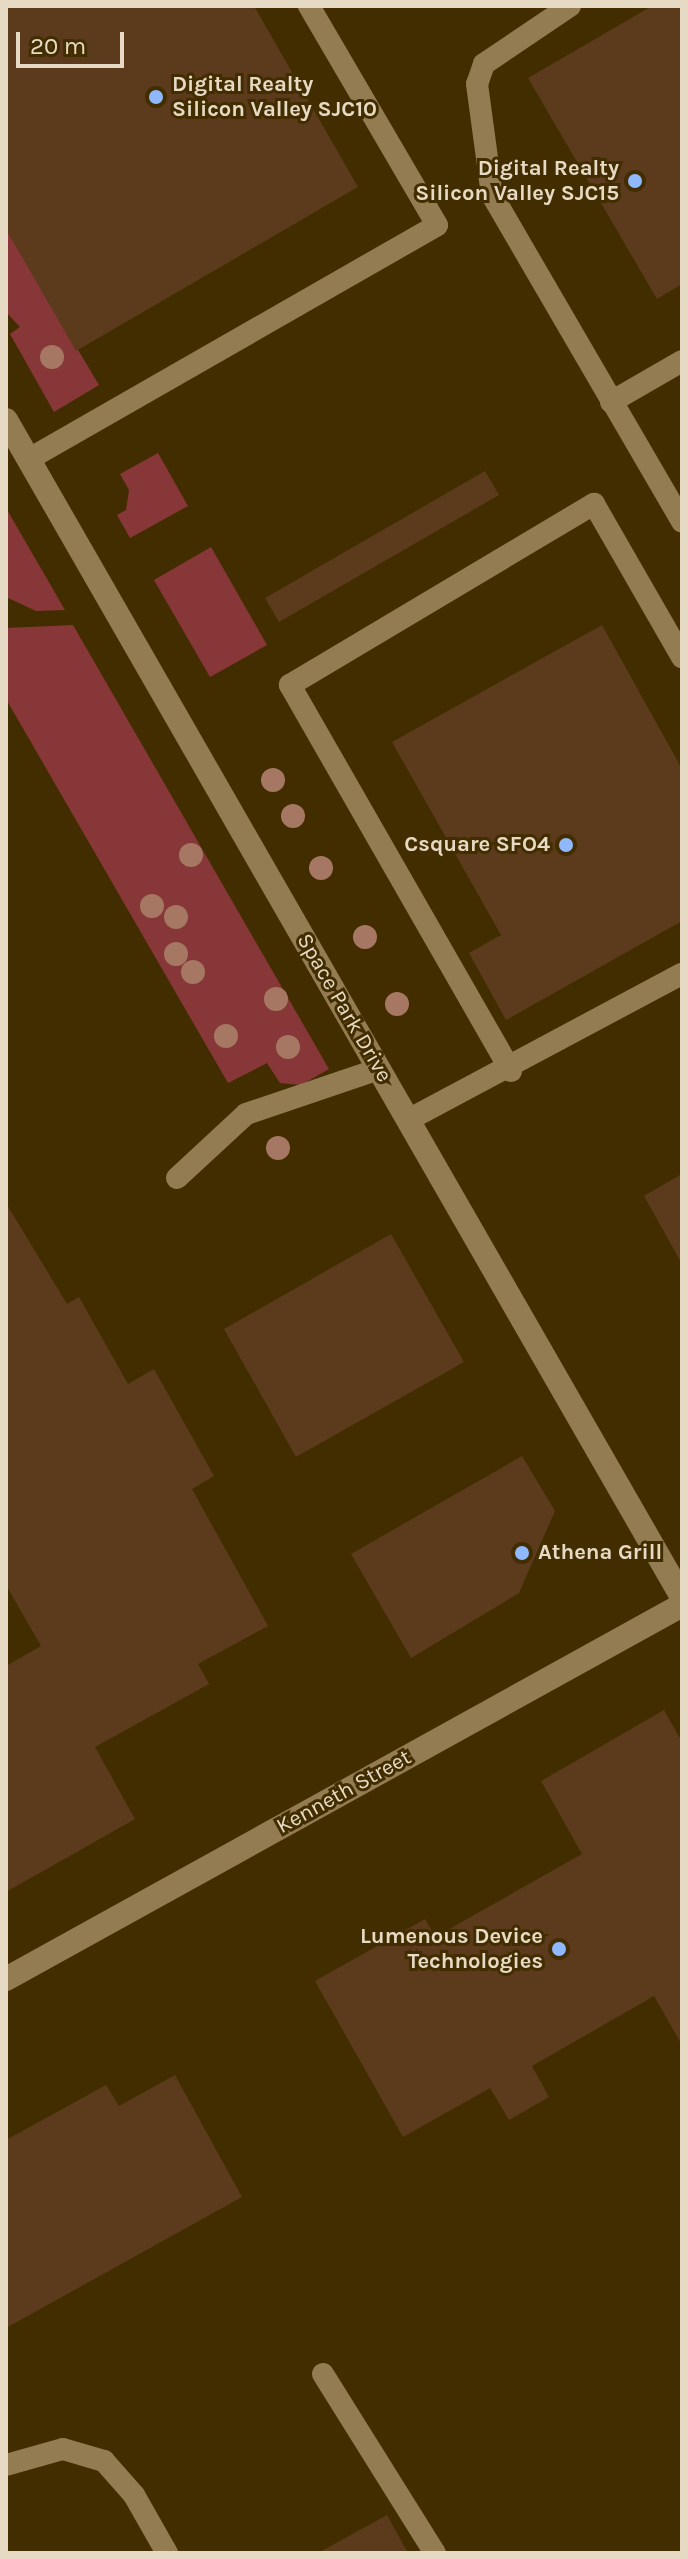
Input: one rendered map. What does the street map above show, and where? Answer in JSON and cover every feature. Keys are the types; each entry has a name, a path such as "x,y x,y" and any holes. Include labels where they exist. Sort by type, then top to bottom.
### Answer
{"street":[{"name":"Space Park Drive","path":"6,420 682,1597"},
{"name":"Kenneth Street","path":"6,1979 682,1605"}],"lane":[{"path":"29,459 437,225 309,6"},
{"path":"570,6 484,64 477,84 492,195 682,522"},
{"path":"611,402 682,361"},
{"path":"511,1071 290,685 594,504 682,657"},
{"path":"408,1120 511,1071 682,974"},
{"path":"177,1178 246,1114 379,1069"},
{"path":"323,2374 435,2553"},
{"path":"6,2465 63,2449 104,2461 134,2495 167,2553"}],"shaded area":[{"path":"6,229 99,385 54,412 10,334 20,327 6,312"},
{"path":"158,453 188,506 130,538 117,515 126,510 129,490 120,474"},
{"path":"6,508 65,610 36,611 6,597"},
{"path":"211,547 267,645 210,677 154,580"},
{"path":"73,625 329,1069 301,1085 280,1083 267,1063 228,1083 6,699 6,628"}],"building":[{"name":"Digital Realty Silicon Valley SJC10","path":"6,6 254,6 358,187 76,351 6,229"},
{"name":"Digital Realty Silicon Valley SJC15","path":"652,6 682,6 682,284 657,299 528,78"},
{"path":"485,471 499,495 279,622 265,598"},
{"name":"Csquare SFO4","path":"602,625 682,769 682,921 506,1020 469,953 501,935 392,742"},
{"path":"682,1174 682,1264 644,1196"},
{"path":"6,1203 67,1304 79,1297 128,1384 154,1369 214,1476 192,1489 268,1626 198,1664 209,1684 95,1747 135,1819 6,1892 6,1666 41,1646 6,1585"},
{"path":"391,1234 464,1362 296,1457 224,1329"},
{"path":"522,1456 555,1511 519,1593 411,1658 351,1554"},
{"path":"664,1710 682,1742 682,2045 654,1996 532,2066 549,2097 509,2120 490,2088 403,2137 315,1981 425,1919 435,1937 582,1854 541,1781"},
{"path":"175,2075 242,2197 6,2328 6,2140 106,2085 119,2106"},
{"path":"387,2515 408,2553 318,2553"}],"place":[{"name":"Digital Realty Silicon Valley SJC10","path":"156,97"},
{"name":"Digital Realty Silicon Valley SJC15","path":"635,181"},
{"name":"Csquare SFO4","path":"566,845"},
{"name":"Athena Grill","path":"522,1553"},
{"name":"Lumenous Device Technologies","path":"559,1949"}]}
